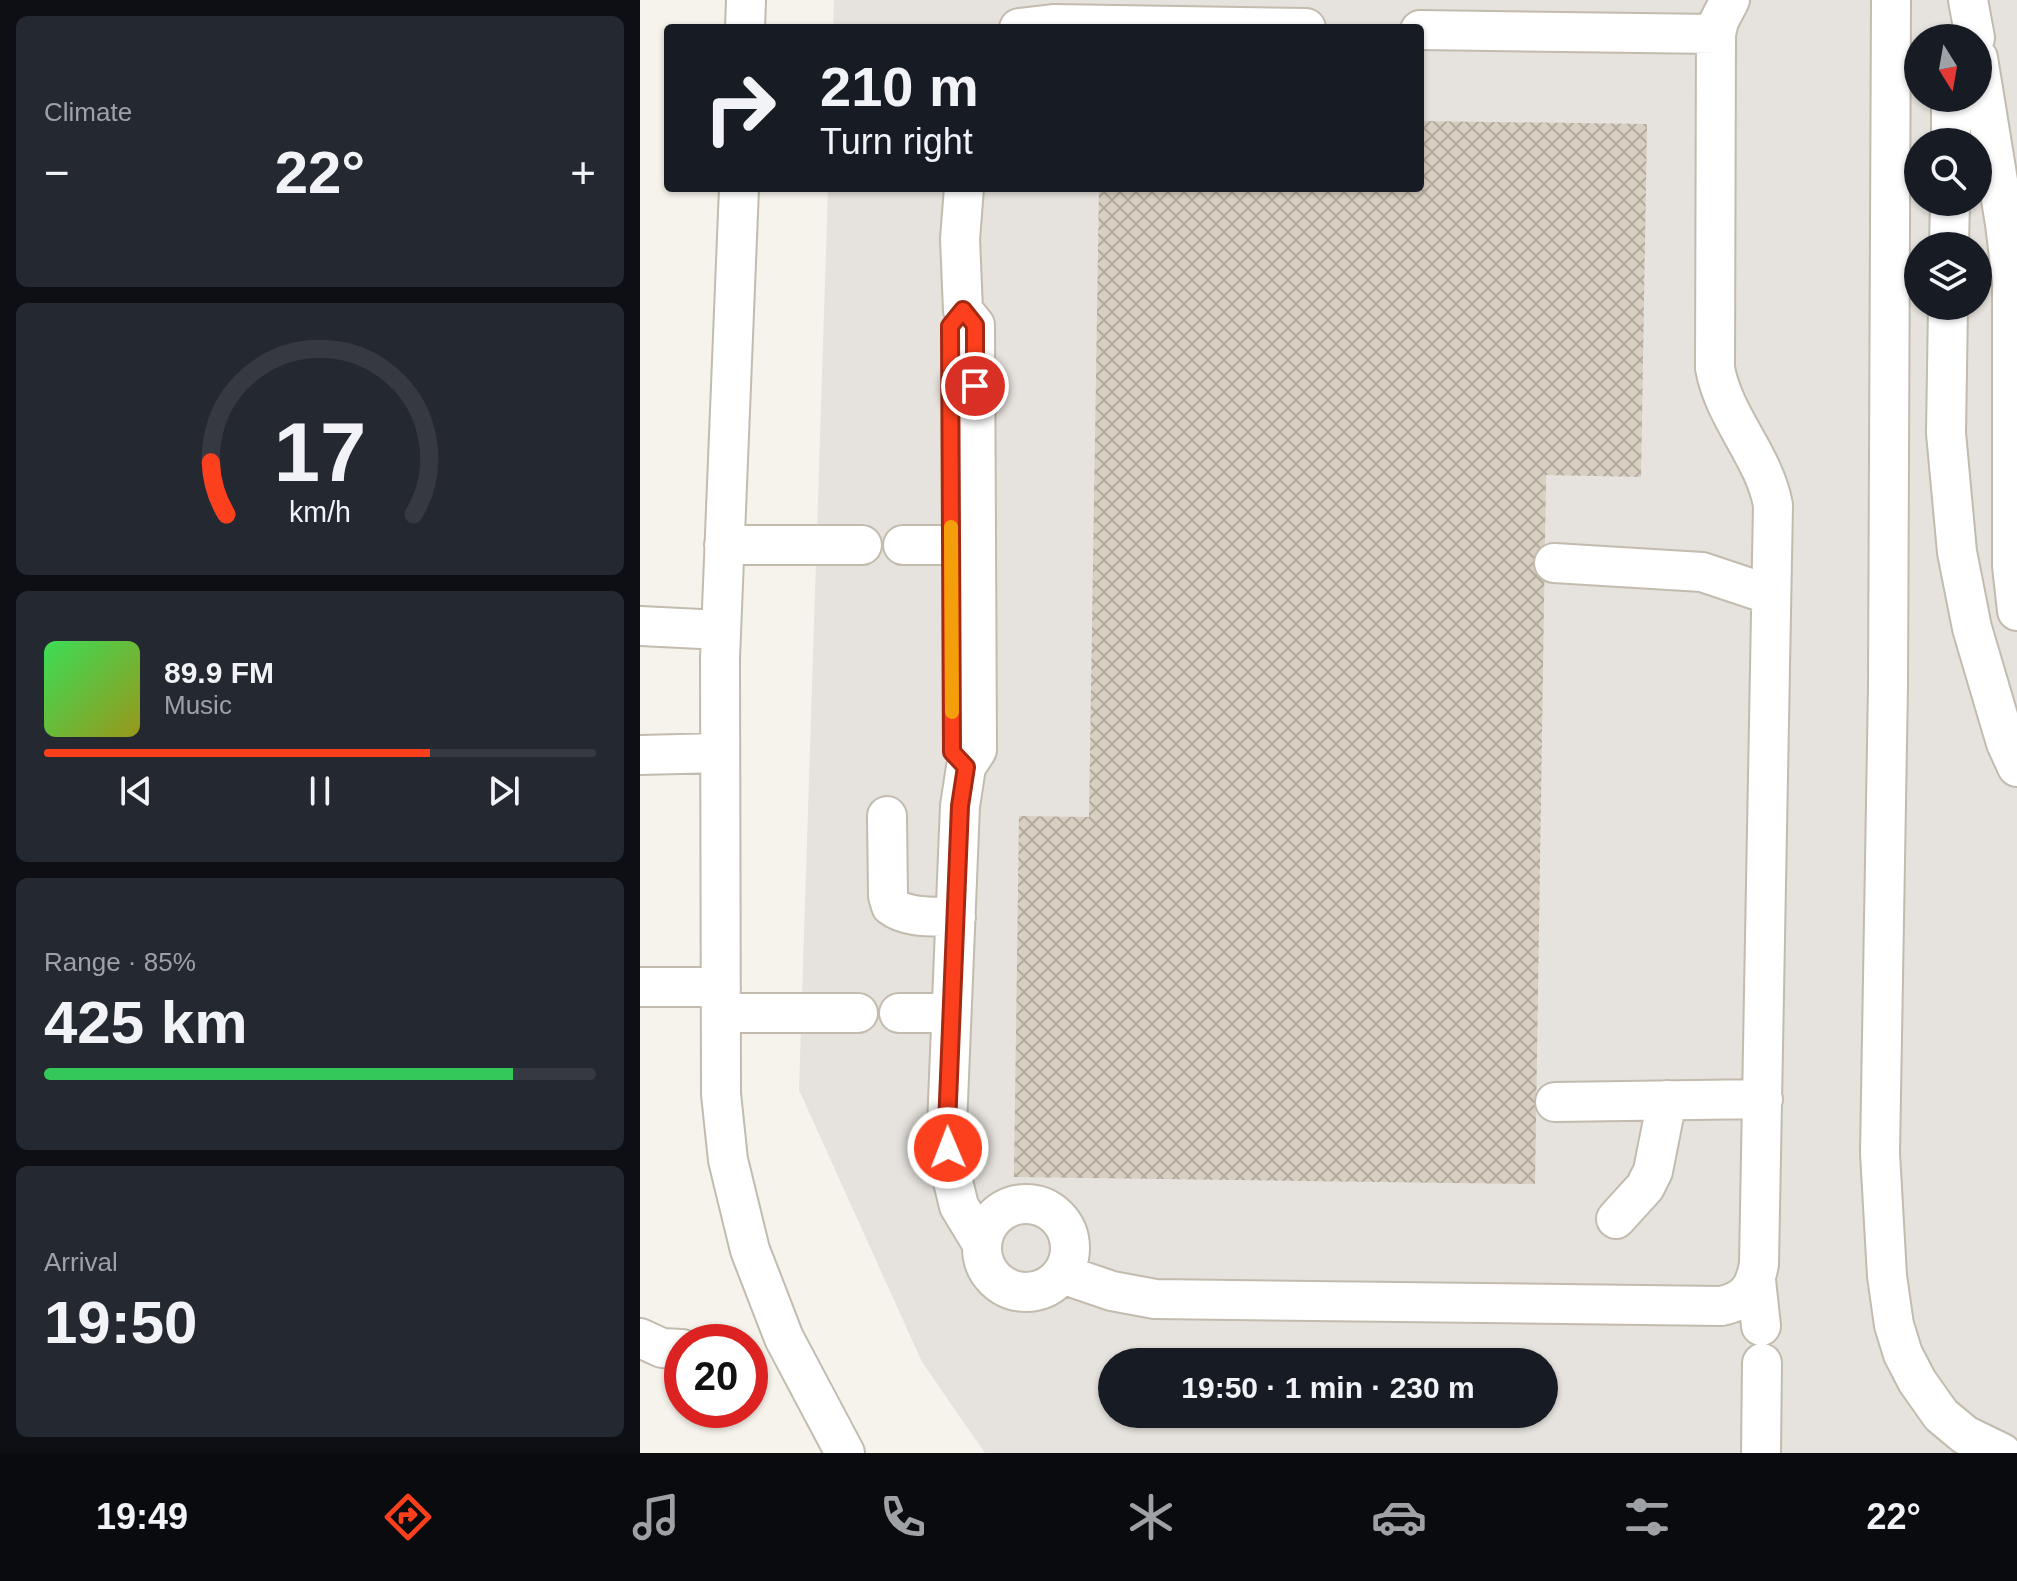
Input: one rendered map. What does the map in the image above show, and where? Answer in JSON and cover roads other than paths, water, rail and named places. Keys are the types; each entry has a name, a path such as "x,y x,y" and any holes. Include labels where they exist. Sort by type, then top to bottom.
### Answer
{"street":[{"path":"745,24 746,0"},
{"path":"1891,0 1888,671 1880,1153 1887,1276 1894,1325 1903,1354 1917,1381 1941,1415 1965,1435 2002,1453"},
{"path":"1952,24 1953,0"},
{"path":"1968,0 1972,24"},
{"path":"1424,30 1723,17 1715,368 1718,387 1769,484 1773,505 1763,1099 1756,1280 1762,1344 1761,1453"},
{"path":"1987,112 2012,281 2012,566 2017,611"},
{"path":"739,192 721,630 721,1094 728,1160 764,1324"},
{"path":"964,192 960,239 963,310 975,325 977,750 966,767 960,806 947,1126 950,1169 959,1206 982,1244"},
{"path":"963,310 950,326 952,752 966,767"},
{"path":"1948,320 1946,433 1957,552 1972,628 2006,743 2017,767"},
{"path":"724,545 862,545"},
{"path":"903,545 951,545"},
{"path":"1554,563 1702,572 1771,595"},
{"path":"640,626 721,630"},
{"path":"640,755 720,753"},
{"path":"887,816 891,906 911,914 956,917"},
{"path":"640,987 721,1000 858,1013"},
{"path":"899,1013 951,1013"},
{"path":"1555,1102 1763,1099"},
{"path":"1616,1219 1645,1187 1653,1171 1667,1100"},
{"path":"1020,1205 1048,1211 1060,1220 1070,1247 1062,1274 1039,1290 1024,1292 998,1283 988,1272 982,1244 994,1218 1006,1209 1020,1205"},
{"path":"1062,1274 1112,1291 1155,1299 1721,1306 1747,1296 1756,1280"},
{"path":"640,1338 664,1348"},
{"path":"768,1341 845,1453"}]}
